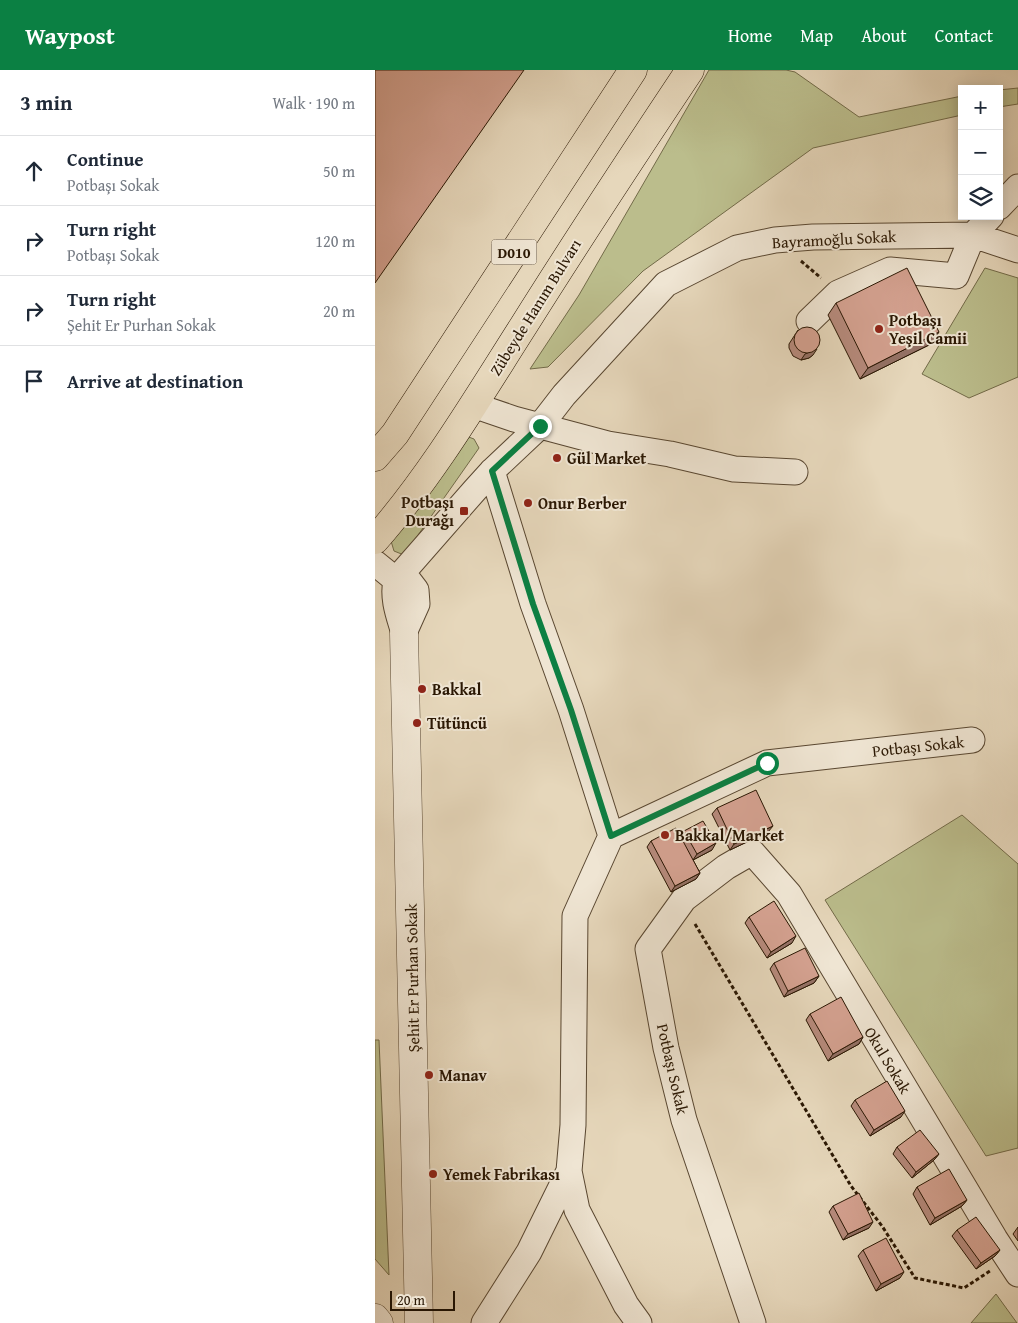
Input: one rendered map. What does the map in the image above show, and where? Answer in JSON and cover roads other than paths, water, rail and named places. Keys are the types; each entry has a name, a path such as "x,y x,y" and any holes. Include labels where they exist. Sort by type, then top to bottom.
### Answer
{"highway":[{"name":"D010","path":"375,457 395,434 633,70"},
{"name":"Zübeyde Hanım Bulvarı","path":"375,540 393,519 473,406 597,210 689,70"}],"street":[{"path":"1003,203 1018,187"},
{"path":"809,321 838,293 890,270 956,276 973,235 987,220"},
{"name":"Bayramoğlu Sokak","path":"540,426 564,395 666,284 737,248 775,240 813,237 973,235 1018,250"},
{"path":"473,406 514,420 609,444 670,454 734,468 795,472"},
{"path":"375,563 400,576 492,471 540,426"},
{"path":"492,471 533,604 571,710 611,836 575,916 573,1125 569,1171 577,1210 626,1305 639,1323"},
{"name":"Şehit Er Purhan Sokak","path":"400,576 415,590 417,604 404,633 419,1323"},
{"name":"Potbaşı Sokak","path":"611,836 767,763 972,740"},
{"name":"Potbaşı Sokak","path":"752,852 726,867 684,899 648,949 666,1048 684,1120 753,1323"},
{"name":"Okul Sokak","path":"752,852 789,894 989,1230 1013,1266"},
{"path":"483,1323 529,1252 569,1171"},
{"path":"375,1318 379,1323"}],"place":[{"name":"Potbaşı Yeşil Camii","path":"879,329"},
{"name":"Gül Market","path":"557,458"},
{"name":"Onur Berber","path":"528,503"},
{"name":"Potbaşı Durağı","path":"464,511"},
{"name":"Bakkal","path":"422,689"},
{"name":"Tütüncü","path":"417,723"},
{"name":"Bakkal/Market","path":"665,835"},
{"name":"Manav","path":"429,1075"},
{"name":"Yemek Fabrikası","path":"433,1174"}]}
